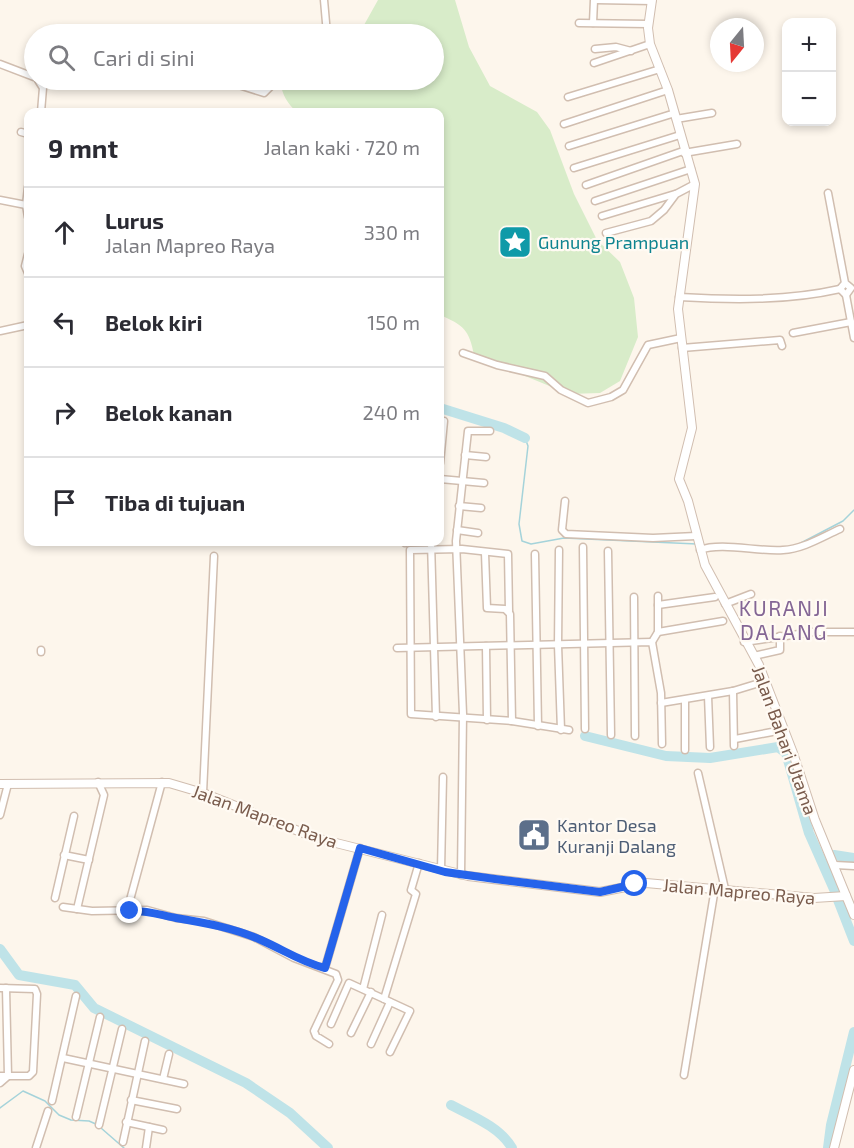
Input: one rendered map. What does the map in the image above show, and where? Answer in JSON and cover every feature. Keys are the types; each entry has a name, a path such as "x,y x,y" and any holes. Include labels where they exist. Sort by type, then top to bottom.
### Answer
{"street":[{"path":"324,0 326,24"},
{"path":"593,23 595,0 652,1 648,24 650,44 668,90 695,184 676,194 602,216"},
{"path":"579,22 648,24"},
{"path":"594,63 650,44"},
{"path":"595,49 620,47 632,51"},
{"path":"0,64 24,73"},
{"path":"568,97 660,69"},
{"path":"41,108 43,90"},
{"path":"564,124 668,90"},
{"path":"569,146 675,116 712,113"},
{"path":"574,168 680,135"},
{"path":"586,185 684,152 737,144"},
{"path":"594,201 691,169"},
{"name":"Jalan Bahari Utama","path":"695,184 679,297 681,338 692,428 679,476 688,501 698,544 725,604 753,656 793,753 815,820 854,915"},
{"path":"679,297 727,300 818,294 840,290 845,283 828,193"},
{"path":"606,233 651,221 664,210 676,194"},
{"path":"0,200 24,205"},
{"path":"845,283 853,288 846,295"},
{"path":"840,290 846,295 854,338"},
{"path":"793,333 851,322"},
{"path":"0,331 24,326"},
{"path":"463,352 497,365 545,376 578,400 592,403 623,390 648,345 681,338"},
{"path":"682,348 780,340 782,346"},
{"path":"461,875 463,718 457,530 468,431 490,431"},
{"path":"465,455 486,457"},
{"path":"444,479 484,483"},
{"path":"565,501 562,530 567,534 662,538 711,547 756,551 792,549 840,529"},
{"path":"459,506 481,508"},
{"path":"457,530 478,533"},
{"path":"432,546 436,647 436,717"},
{"path":"583,547 585,729"},
{"path":"512,721 508,554 458,549 409,551 411,714 512,721 565,730 558,645 559,550"},
{"path":"608,551 611,735"},
{"path":"485,553 487,609 509,611"},
{"path":"535,554 538,726"},
{"path":"203,793 214,556"},
{"path":"725,604 751,594"},
{"path":"658,596 658,632 652,642 661,703 662,744"},
{"path":"633,597 635,736"},
{"path":"658,605 715,597"},
{"path":"658,632 723,621"},
{"path":"744,642 813,632 854,632"},
{"path":"753,656 780,650 780,636"},
{"path":"397,648 652,642"},
{"path":"486,646 487,720"},
{"path":"661,703 708,696 756,684"},
{"path":"733,691 734,742 772,732"},
{"path":"708,696 710,747"},
{"path":"685,700 685,750"},
{"path":"698,773 725,889"},
{"path":"441,870 443,777"},
{"path":"77,909 104,795 98,782"},
{"path":"128,911 162,783"},
{"name":"Jalan Mapreo Raya","path":"4,784 162,783 203,793 296,831 461,875 600,892 646,883 814,898 846,896"},
{"path":"0,815 4,784"},
{"path":"54,898 74,816"},
{"path":"325,968 360,848"},
{"path":"64,855 88,860"},
{"path":"371,1044 387,1000 416,894 411,890 419,863"},
{"path":"835,865 854,866"},
{"path":"684,1075 715,888"},
{"path":"63,907 147,910 176,918 210,922 263,941 298,961 325,968 336,974 338,980 314,1031 316,1036 329,1044"},
{"path":"363,989 382,915"},
{"path":"331,1024 349,983 387,1000 410,1011 390,1052"},
{"path":"0,1076 8,1076 29,1076 33,1072 37,994 35,989 3,988 8,1076"},
{"path":"351,1033 370,992"},
{"path":"52,1101 76,996"},
{"path":"76,1117 100,1017"},
{"path":"99,1125 122,1029"},
{"path":"123,1142 145,1041"},
{"path":"163,1079 169,1054"},
{"path":"63,1058 184,1084"},
{"path":"834,1148 854,1070"},
{"path":"0,1083 8,1076"},
{"path":"131,1100 177,1109"},
{"path":"36,1148 48,1112"},
{"path":"126,1122 163,1130"},
{"path":"146,1148 149,1127"}],"green space":[{"path":"378,0 455,0 469,47 490,86 537,112 550,130 574,194 597,240 620,262 634,298 638,337 620,381 600,393 569,394 474,355 470,339 464,329 444,317 444,108 293,108 285,98 282,90 444,90 444,24 365,24"}],"waterway":[{"path":"444,409 504,428 525,438"},
{"path":"525,438 528,446 519,524 522,541 531,544 564,538 697,544"},
{"path":"797,545 843,521 854,510"},
{"path":"585,736 666,756 710,758 778,747 786,753 809,833 837,896"},
{"path":"834,855 854,858"},
{"path":"838,900 854,941"},
{"path":"0,949 19,975 75,985 94,1008 246,1083 290,1113 328,1148"},
{"path":"828,1148 831,1125 854,1032"},
{"path":"0,1108 23,1091 45,1101 59,1115 71,1120 89,1121 98,1125"},
{"path":"451,1105 493,1128 512,1148"},
{"path":"101,1128 124,1148"}],"place":[{"name":"Gunung Prampuan","path":"515,242"},
{"name":"Kantor Desa Kuranji Dalang","path":"534,835"}],"district":[{"name":"KURANJI DALANG","path":"784,619"}],"route":[{"path":"130,911 147,910 176,918 210,922 254,937 298,961 325,968 360,848 455,874 600,892 618,890 635,884"}]}
